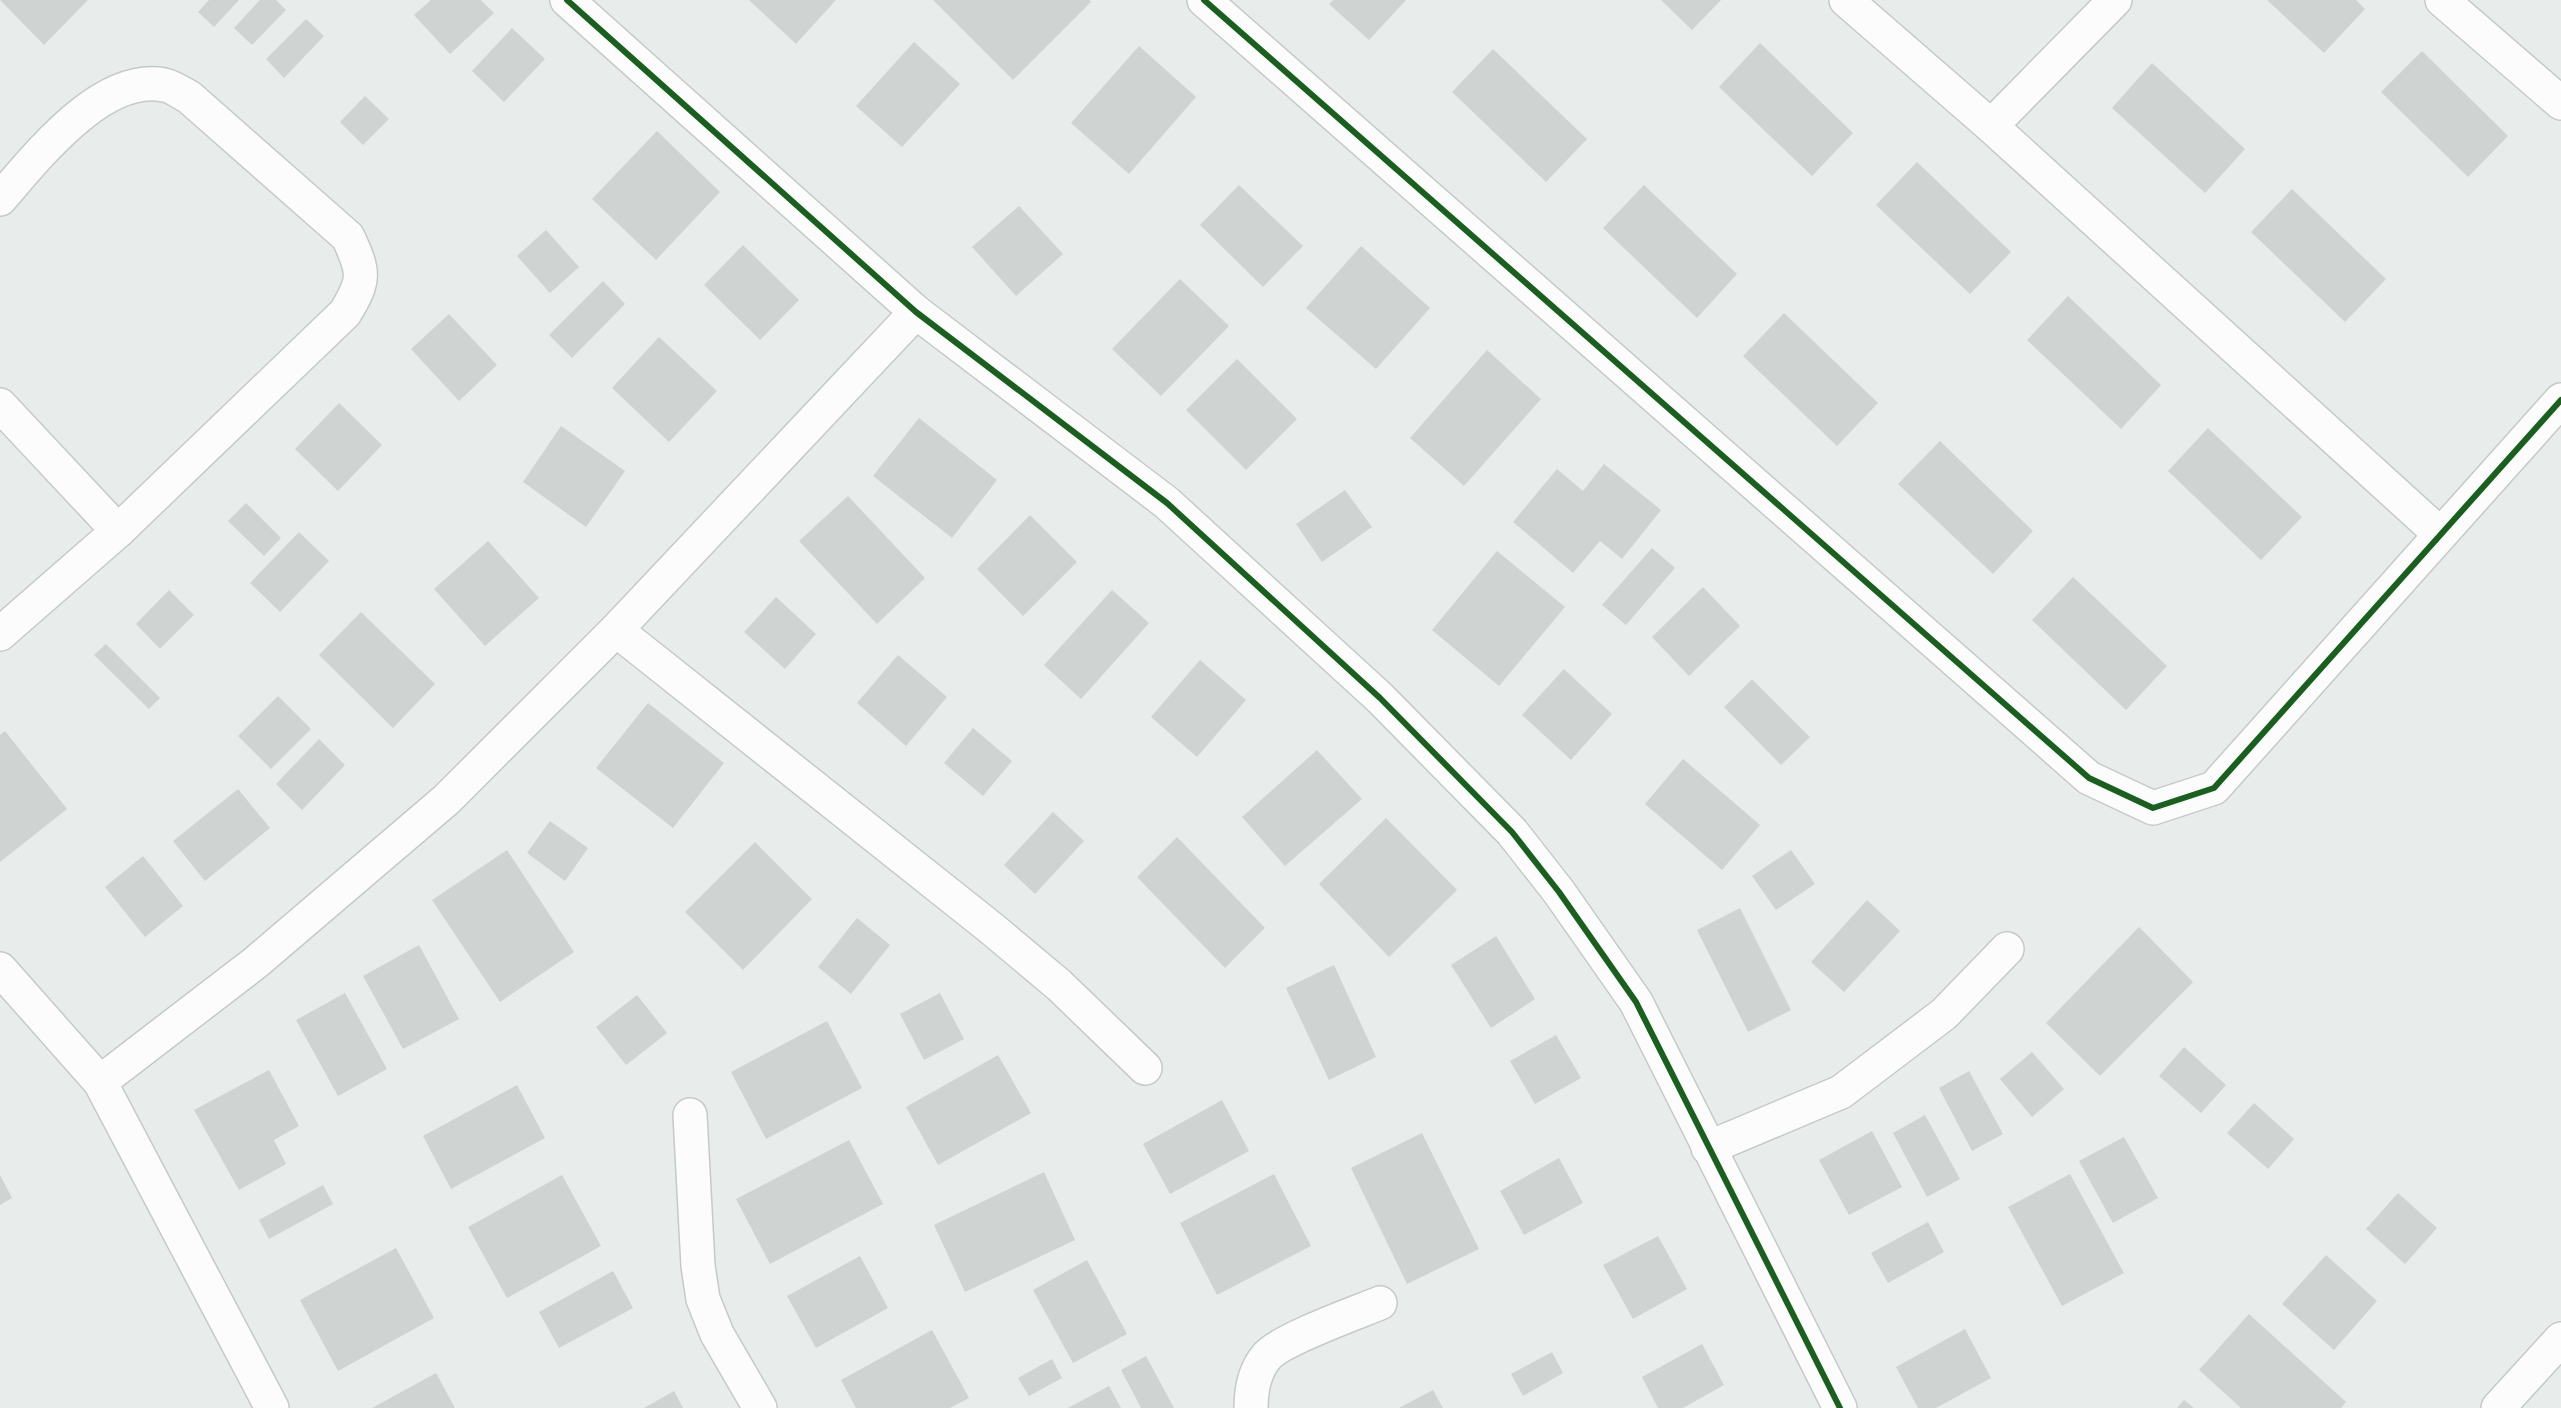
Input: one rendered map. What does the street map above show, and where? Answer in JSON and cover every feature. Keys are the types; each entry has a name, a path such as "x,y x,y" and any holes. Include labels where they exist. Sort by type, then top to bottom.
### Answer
{"street":[{"path":"567,0 916,312 1167,503 1380,698 1512,832 1559,892 1636,1002 1840,1408"},
{"path":"1204,0 2089,778 2153,808 2214,788 2561,400"},
{"path":"1846,0 1991,126 2440,534"},
{"path":"1991,126 2115,0"},
{"path":"2442,0 2561,103"},
{"path":"0,199 63,127 111,94 141,86 164,85 189,97 348,237 360,262 360,289 345,313 118,531 0,634"},
{"path":"100,1082 255,963 446,800 616,630 916,312"},
{"path":"0,405 118,531"},
{"path":"616,630 1000,936 1059,986 1145,1068"},
{"path":"1708,1148 1841,1092 1944,1014 2007,949"},
{"path":"0,969 100,1082 272,1408"},
{"path":"690,1115 698,1266 703,1299 717,1334 760,1408"},
{"path":"1251,1408 1253,1380 1268,1355 1288,1342 1380,1303"},
{"path":"2498,1408 2561,1339"}],"building":[{"path":"0,0 88,0 44,45"},
{"path":"209,0 239,0 214,27 198,12"},
{"path":"260,0 276,0 286,10 252,45 234,28"},
{"path":"431,0 481,0 494,13 450,54 414,15"},
{"path":"749,0 836,0 796,44"},
{"path":"933,0 1089,0 1091,2 1013,80"},
{"path":"1333,0 1406,0 1369,40 1329,4"},
{"path":"1661,0 1721,0 1692,30"},
{"path":"2267,0 2356,0 2365,9 2324,53"},
{"path":"306,19 324,36 284,78 266,59"},
{"path":"512,28 545,59 504,102 472,71"},
{"path":"914,42 960,84 902,147 856,106"},
{"path":"1760,43 1853,133 1812,176 1719,87"},
{"path":"1139,46 1196,97 1129,174 1071,123"},
{"path":"1493,49 1587,139 1546,182 1452,92"},
{"path":"2422,51 2508,136 2468,177 2381,92"},
{"path":"2152,63 2245,149 2205,193 2112,108"},
{"path":"365,96 389,119 363,145 340,122"},
{"path":"657,131 720,192 656,260 592,199"},
{"path":"1917,162 2011,252 1970,294 1876,205"},
{"path":"1239,185 1303,246 1263,287 1200,225"},
{"path":"1644,185 1737,274 1697,318 1603,228"},
{"path":"2292,189 2386,279 2345,322 2251,232"},
{"path":"1019,206 1063,254 1016,296 972,247"},
{"path":"546,230 579,267 550,293 517,256"},
{"path":"743,245 799,300 760,340 704,285"},
{"path":"1361,246 1430,308 1376,369 1306,308"},
{"path":"1180,279 1229,326 1161,396 1112,349"},
{"path":"603,281 625,304 572,358 549,335"},
{"path":"2068,296 2161,385 2121,429 2027,340"},
{"path":"1784,313 1878,403 1837,446 1743,356"},
{"path":"449,314 497,365 459,401 411,349"},
{"path":"659,337 717,391 669,442 612,388"},
{"path":"1487,350 1541,399 1464,486 1410,438"},
{"path":"1237,359 1297,419 1246,470 1186,410"},
{"path":"339,403 382,445 338,491 295,449"},
{"path":"919,418 997,480 952,538 873,476"},
{"path":"561,426 625,471 586,527 523,482"},
{"path":"2208,428 2302,517 2261,560 2168,471"},
{"path":"1940,441 2033,531 1993,574 1898,484"},
{"path":"1604,464 1661,510 1622,559 1600,541 1573,573 1513,522 1557,469 1583,491"},
{"path":"1345,490 1372,527 1322,562 1296,524"},
{"path":"848,496 925,578 877,624 799,541"},
{"path":"246,503 281,538 264,556 228,521"},
{"path":"1030,515 1077,562 1023,616 977,569"},
{"path":"299,532 329,561 280,612 250,583"},
{"path":"488,541 539,598 485,646 434,589"},
{"path":"1652,548 1675,568 1626,625 1602,605"},
{"path":"1497,551 1565,607 1499,686 1432,630"},
{"path":"2073,577 2167,666 2126,710 2032,620"},
{"path":"1703,587 1740,626 1689,676 1652,637"},
{"path":"169,590 194,615 160,649 136,624"},
{"path":"1112,590 1149,623 1081,699 1044,665"},
{"path":"776,597 816,634 785,669 744,632"},
{"path":"361,612 435,684 393,728 319,655"},
{"path":"106,644 160,698 149,709 94,655"},
{"path":"898,655 947,697 906,746 857,703"},
{"path":"1200,660 1246,700 1197,757 1151,717"},
{"path":"1564,669 1612,714 1571,760 1522,715"},
{"path":"1752,679 1810,737 1781,765 1724,707"},
{"path":"278,696 311,729 271,769 238,736"},
{"path":"648,703 724,763 673,828 596,768"},
{"path":"973,728 1012,761 983,796 944,763"},
{"path":"5,731 67,809 0,862 0,735"},
{"path":"319,739 345,765 302,810 276,784"},
{"path":"1317,750 1362,799 1285,866 1242,817"},
{"path":"1683,759 1760,825 1722,870 1645,804"},
{"path":"238,789 270,828 205,881 173,841"},
{"path":"1053,812 1084,841 1035,894 1004,865"},
{"path":"1386,818 1457,890 1389,957 1319,884"},
{"path":"550,821 588,848 565,881 527,853"},
{"path":"1177,837 1265,928 1225,968 1137,877"},
{"path":"755,842 812,899 743,970 685,912"},
{"path":"507,850 574,952 500,1002 432,900"},
{"path":"1791,850 1815,884 1776,910 1752,876"},
{"path":"143,856 183,906 145,937 105,887"},
{"path":"1867,900 1900,931 1844,992 1811,962"},
{"path":"1740,908 1791,1010 1748,1032 1697,930"},
{"path":"857,918 890,945 851,994 818,967"},
{"path":"2139,927 2193,982 2100,1076 2046,1023"},
{"path":"1496,936 1535,999 1491,1028 1451,965"},
{"path":"419,945 459,1019 403,1049 363,976"},
{"path":"1334,965 1376,1057 1329,1080 1286,988"},
{"path":"345,993 387,1069 338,1096 296,1020"},
{"path":"940,993 964,1039 924,1060 900,1014"},
{"path":"637,995 667,1033 626,1065 596,1027"},
{"path":"827,1021 862,1088 766,1139 731,1072"},
{"path":"1556,1035 1581,1078 1535,1104 1510,1061"},
{"path":"2184,1047 2226,1085 2201,1113 2159,1076"},
{"path":"2032,1052 2064,1089 2032,1117 2000,1079"},
{"path":"998,1055 1031,1113 938,1165 906,1107"},
{"path":"269,1070 299,1126 274,1140 286,1164 239,1190 194,1110"},
{"path":"1969,1071 2003,1134 1972,1151 1939,1088"},
{"path":"517,1085 545,1138 451,1189 423,1136"},
{"path":"1222,1100 1249,1151 1170,1194 1143,1144"},
{"path":"2254,1103 2294,1139 2268,1169 2227,1133"},
{"path":"1925,1115 1960,1179 1927,1197 1893,1133"},
{"path":"1872,1131 1902,1187 1849,1215 1819,1160"},
{"path":"1422,1133 1479,1249 1407,1284 1351,1168"},
{"path":"2124,1137 2158,1198 2113,1223 2079,1161"},
{"path":"849,1140 883,1204 770,1264 736,1199"},
{"path":"1559,1158 1583,1203 1524,1235 1500,1191"},
{"path":"1044,1172 1075,1240 965,1292 934,1225"},
{"path":"1274,1174 1311,1246 1217,1295 1180,1223"},
{"path":"2070,1174 2124,1273 2062,1306 2008,1207"},
{"path":"0,1175 12,1198 0,1205"},
{"path":"562,1175 601,1246 507,1298 468,1227"},
{"path":"323,1185 333,1204 269,1239 259,1220"},
{"path":"2398,1193 2437,1228 2405,1264 2366,1229"},
{"path":"1928,1222 1944,1252 1888,1283 1871,1253"},
{"path":"1658,1236 1687,1289 1633,1319 1603,1265"},
{"path":"396,1248 434,1318 338,1371 300,1300"},
{"path":"2326,1255 2377,1301 2334,1350 2282,1304"},
{"path":"860,1256 888,1308 816,1348 787,1296"},
{"path":"1087,1260 1127,1334 1073,1363 1033,1290"},
{"path":"613,1271 633,1308 559,1348 539,1312"},
{"path":"2249,1314 2346,1402 2341,1408 2241,1408 2199,1370"},
{"path":"1965,1329 1991,1378 1936,1408 1918,1408 1896,1367"},
{"path":"932,1330 969,1398 950,1408 856,1408 841,1380"},
{"path":"1702,1344 1724,1385 1683,1408 1658,1408 1642,1377"},
{"path":"1552,1352 1563,1373 1523,1396 1511,1374"},
{"path":"1146,1356 1174,1408 1141,1408 1121,1370"},
{"path":"1052,1359 1062,1378 1029,1396 1018,1378"},
{"path":"436,1373 455,1408 372,1408"},
{"path":"1109,1386 1121,1408 1068,1408"},
{"path":"1433,1390 1443,1408 1399,1408"},
{"path":"674,1391 683,1408 644,1408"},
{"path":"2184,1400 2194,1408 2177,1408"}],"cycle path":[{"path":"567,0 916,312 1167,503 1380,698 1512,832 1559,892 1636,1002 1840,1408"},
{"path":"1204,0 2089,778 2153,808 2214,788 2561,400"}]}
